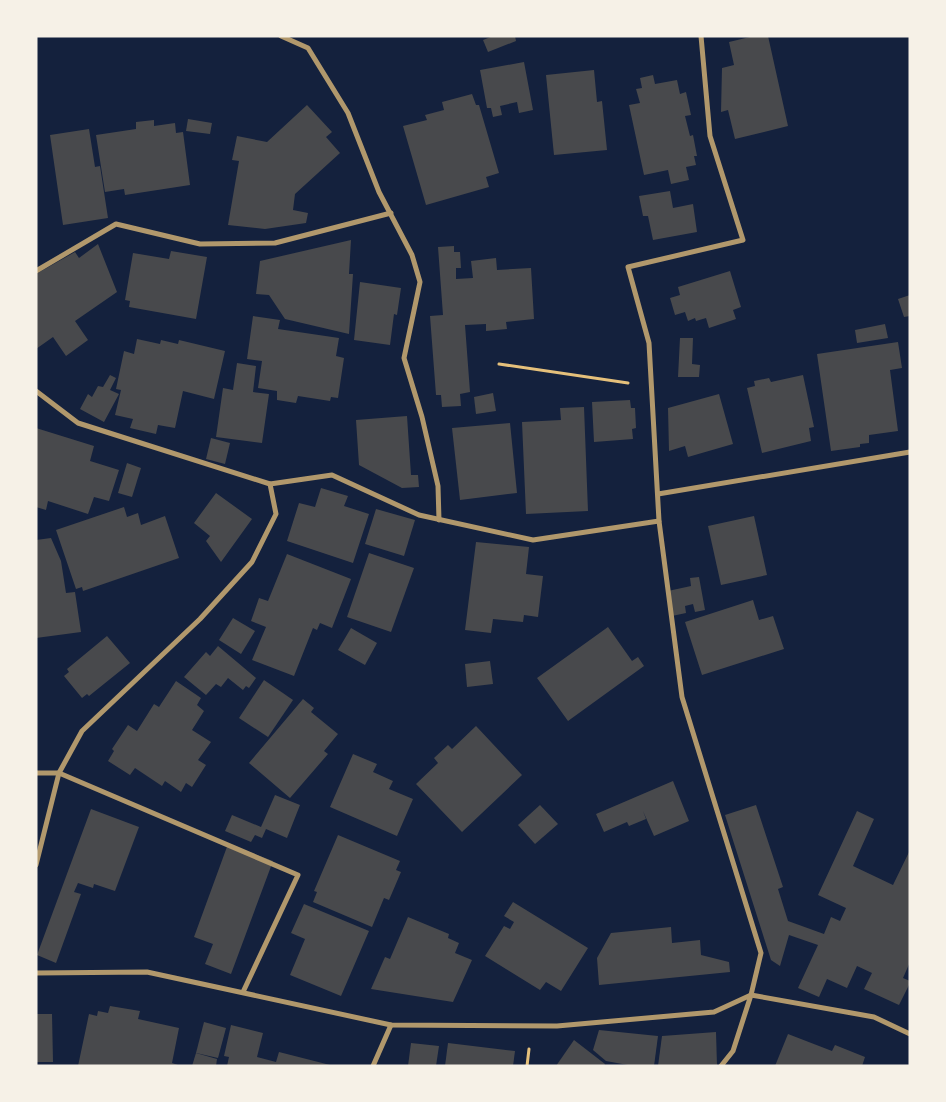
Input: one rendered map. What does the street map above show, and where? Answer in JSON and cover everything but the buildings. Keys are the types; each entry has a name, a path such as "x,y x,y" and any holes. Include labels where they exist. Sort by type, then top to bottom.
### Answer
{"street":[{"path":"281,36 308,48 348,113 379,192 412,255 420,282 404,358 422,417 438,486 439,520"},
{"path":"701,36 710,136 743,240 628,267 649,343 659,521 682,697 761,953 751,995 733,1051 721,1066"},
{"path":"36,271 116,224 200,244 275,243 391,213"},
{"path":"36,391 78,423 270,484 332,475 419,516 533,540 659,521"},
{"path":"658,494 910,452"},
{"path":"36,866 59,773 82,731 200,619 252,562 276,514 270,484"},
{"path":"36,773 59,773 298,875 243,992"},
{"path":"36,973 147,972 391,1024 557,1026 714,1012 751,995 874,1017 910,1034"},
{"path":"373,1066 391,1024"}],"path":[{"path":"499,364 651,386"}]}
